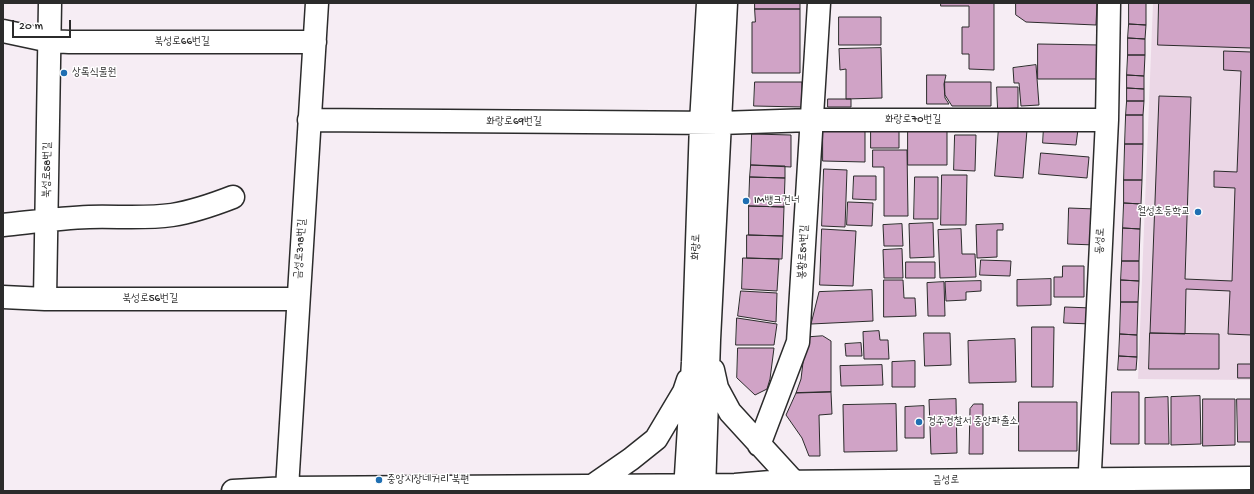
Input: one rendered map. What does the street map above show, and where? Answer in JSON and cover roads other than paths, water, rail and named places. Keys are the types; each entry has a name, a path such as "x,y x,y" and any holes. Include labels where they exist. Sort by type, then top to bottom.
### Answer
{"street":[{"path":"50,3 50,41"},
{"name":"금성로318번길","path":"284,490 317,3"},
{"name":"화랑로","path":"694,488 710,123 708,3"},
{"name":"화랑로","path":"710,123 726,3"},
{"name":"봉황로51번길","path":"759,445 798,342 819,3"},
{"name":"동성로","path":"1089,485 1107,120 1109,3"},
{"name":"북성로66번길","path":"3,31 50,41 69,42 315,42"},
{"name":"북성로58번길","path":"45,298 50,41"},
{"name":"화랑로69번길","path":"309,120 710,123"},
{"name":"화랑로70번길","path":"710,123 812,120 1107,120"},
{"path":"3,225 47,219 150,217 172,215 219,202 233,196"},
{"name":"북성로56번길","path":"3,297 298,299"},
{"path":"700,355 730,412 794,482"},
{"path":"592,486 631,459 656,439 684,392 700,355"},
{"name":"금성로","path":"233,491 592,486 694,488 794,482 1089,485 1251,478"}],"place":[{"name":"상록식물원","path":"64,73"},
{"name":"IM뱅크건너","path":"746,201"},
{"name":"월성초등학교","path":"1198,212"},
{"name":"경주경찰서 중앙파출소","path":"919,422"},
{"name":"중앙시장네거리 북편","path":"379,480"}]}
